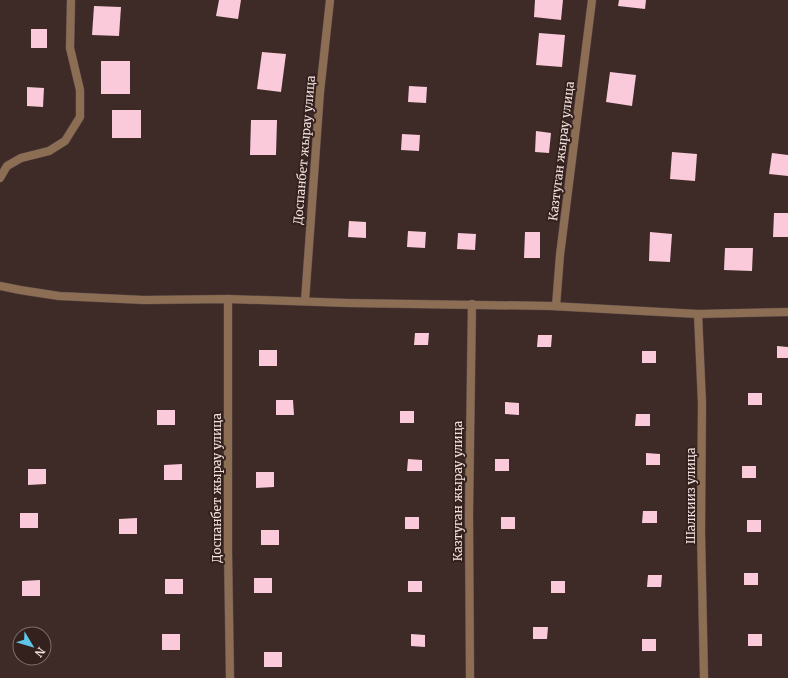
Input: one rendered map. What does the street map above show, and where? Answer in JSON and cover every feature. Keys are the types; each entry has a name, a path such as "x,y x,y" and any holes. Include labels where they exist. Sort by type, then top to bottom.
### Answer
{"street":[{"path":"0,178 6,166 21,158 49,151 65,141 80,117 80,90 70,48 71,0"},
{"name":"Доспанбет жырау улица","path":"305,301 320,92 330,0"},
{"name":"Казтуган жырау улица","path":"556,306 560,255 592,0"},
{"path":"0,286 59,296 144,300 228,299 556,306 698,314 788,312"},
{"name":"Доспанбет жырау улица","path":"228,299 228,551 230,678"},
{"name":"Казтуган жырау улица","path":"470,678 469,514 472,304"},
{"name":"Шалкииз улица","path":"698,314 702,403 701,532 704,678"}],"building":[{"path":"219,0 241,0 238,19 216,16"},
{"path":"535,0 563,0 561,20 534,17"},
{"path":"619,0 646,0 645,9 618,6"},
{"path":"94,6 121,7 119,36 92,35"},
{"path":"31,29 47,29 47,48 31,48"},
{"path":"539,33 565,35 562,67 536,65"},
{"path":"262,52 286,54 281,92 257,89"},
{"path":"101,61 130,61 130,94 101,94"},
{"path":"610,72 636,75 632,106 606,102"},
{"path":"409,86 427,87 426,103 408,102"},
{"path":"27,87 44,88 43,107 27,106"},
{"path":"112,110 141,110 141,138 112,138"},
{"path":"251,120 277,120 276,155 250,155"},
{"path":"536,131 551,133 549,153 535,152"},
{"path":"402,134 420,135 419,151 401,150"},
{"path":"672,152 697,154 695,181 670,179"},
{"path":"772,153 788,155 788,176 769,174"},
{"path":"774,213 788,213 788,237 773,237"},
{"path":"349,221 366,222 366,238 348,237"},
{"path":"408,231 426,232 425,248 407,247"},
{"path":"525,232 540,232 540,258 524,258"},
{"path":"650,232 672,234 670,262 649,261"},
{"path":"458,233 476,234 475,250 457,249"},
{"path":"725,248 753,248 752,271 724,270"},
{"path":"415,333 429,333 428,345 414,345"},
{"path":"538,335 552,335 551,347 537,347"},
{"path":"777,346 788,347 788,358 777,358"},
{"path":"259,350 277,350 277,366 259,366"},
{"path":"642,351 656,351 656,363 642,363"},
{"path":"748,393 762,393 762,405 748,405"},
{"path":"276,400 293,400 294,415 276,415"},
{"path":"505,402 519,403 519,415 505,414"},
{"path":"157,410 175,410 175,425 157,425"},
{"path":"400,411 414,411 414,423 400,423"},
{"path":"636,414 650,414 650,426 635,426"},
{"path":"646,453 660,454 660,465 646,465"},
{"path":"408,459 422,460 422,471 407,471"},
{"path":"495,459 509,459 509,471 495,471"},
{"path":"182,464 182,480 164,480 164,465"},
{"path":"742,466 756,466 756,478 742,478"},
{"path":"28,469 46,469 46,484 28,485"},
{"path":"256,472 274,472 274,487 256,488"},
{"path":"643,511 657,511 657,523 642,523"},
{"path":"20,513 38,513 38,528 20,528"},
{"path":"405,517 419,517 419,529 405,529"},
{"path":"501,517 515,517 515,529 501,529"},
{"path":"137,518 137,534 119,534 119,519"},
{"path":"747,520 761,520 761,532 747,532"},
{"path":"261,530 279,530 279,545 261,545"},
{"path":"744,573 758,573 758,585 744,585"},
{"path":"648,575 662,575 661,587 647,587"},
{"path":"254,578 272,578 272,593 254,593"},
{"path":"165,579 183,579 183,594 165,594"},
{"path":"40,580 40,596 22,596 22,581"},
{"path":"408,581 422,581 422,592 408,592"},
{"path":"551,581 565,581 565,593 551,593"},
{"path":"533,627 548,627 547,639 533,639"},
{"path":"162,634 180,634 180,650 162,650"},
{"path":"411,634 425,635 425,647 411,646"},
{"path":"748,634 762,634 762,646 748,646"},
{"path":"642,639 656,639 656,651 642,651"},
{"path":"264,652 282,652 282,667 264,667"}]}
